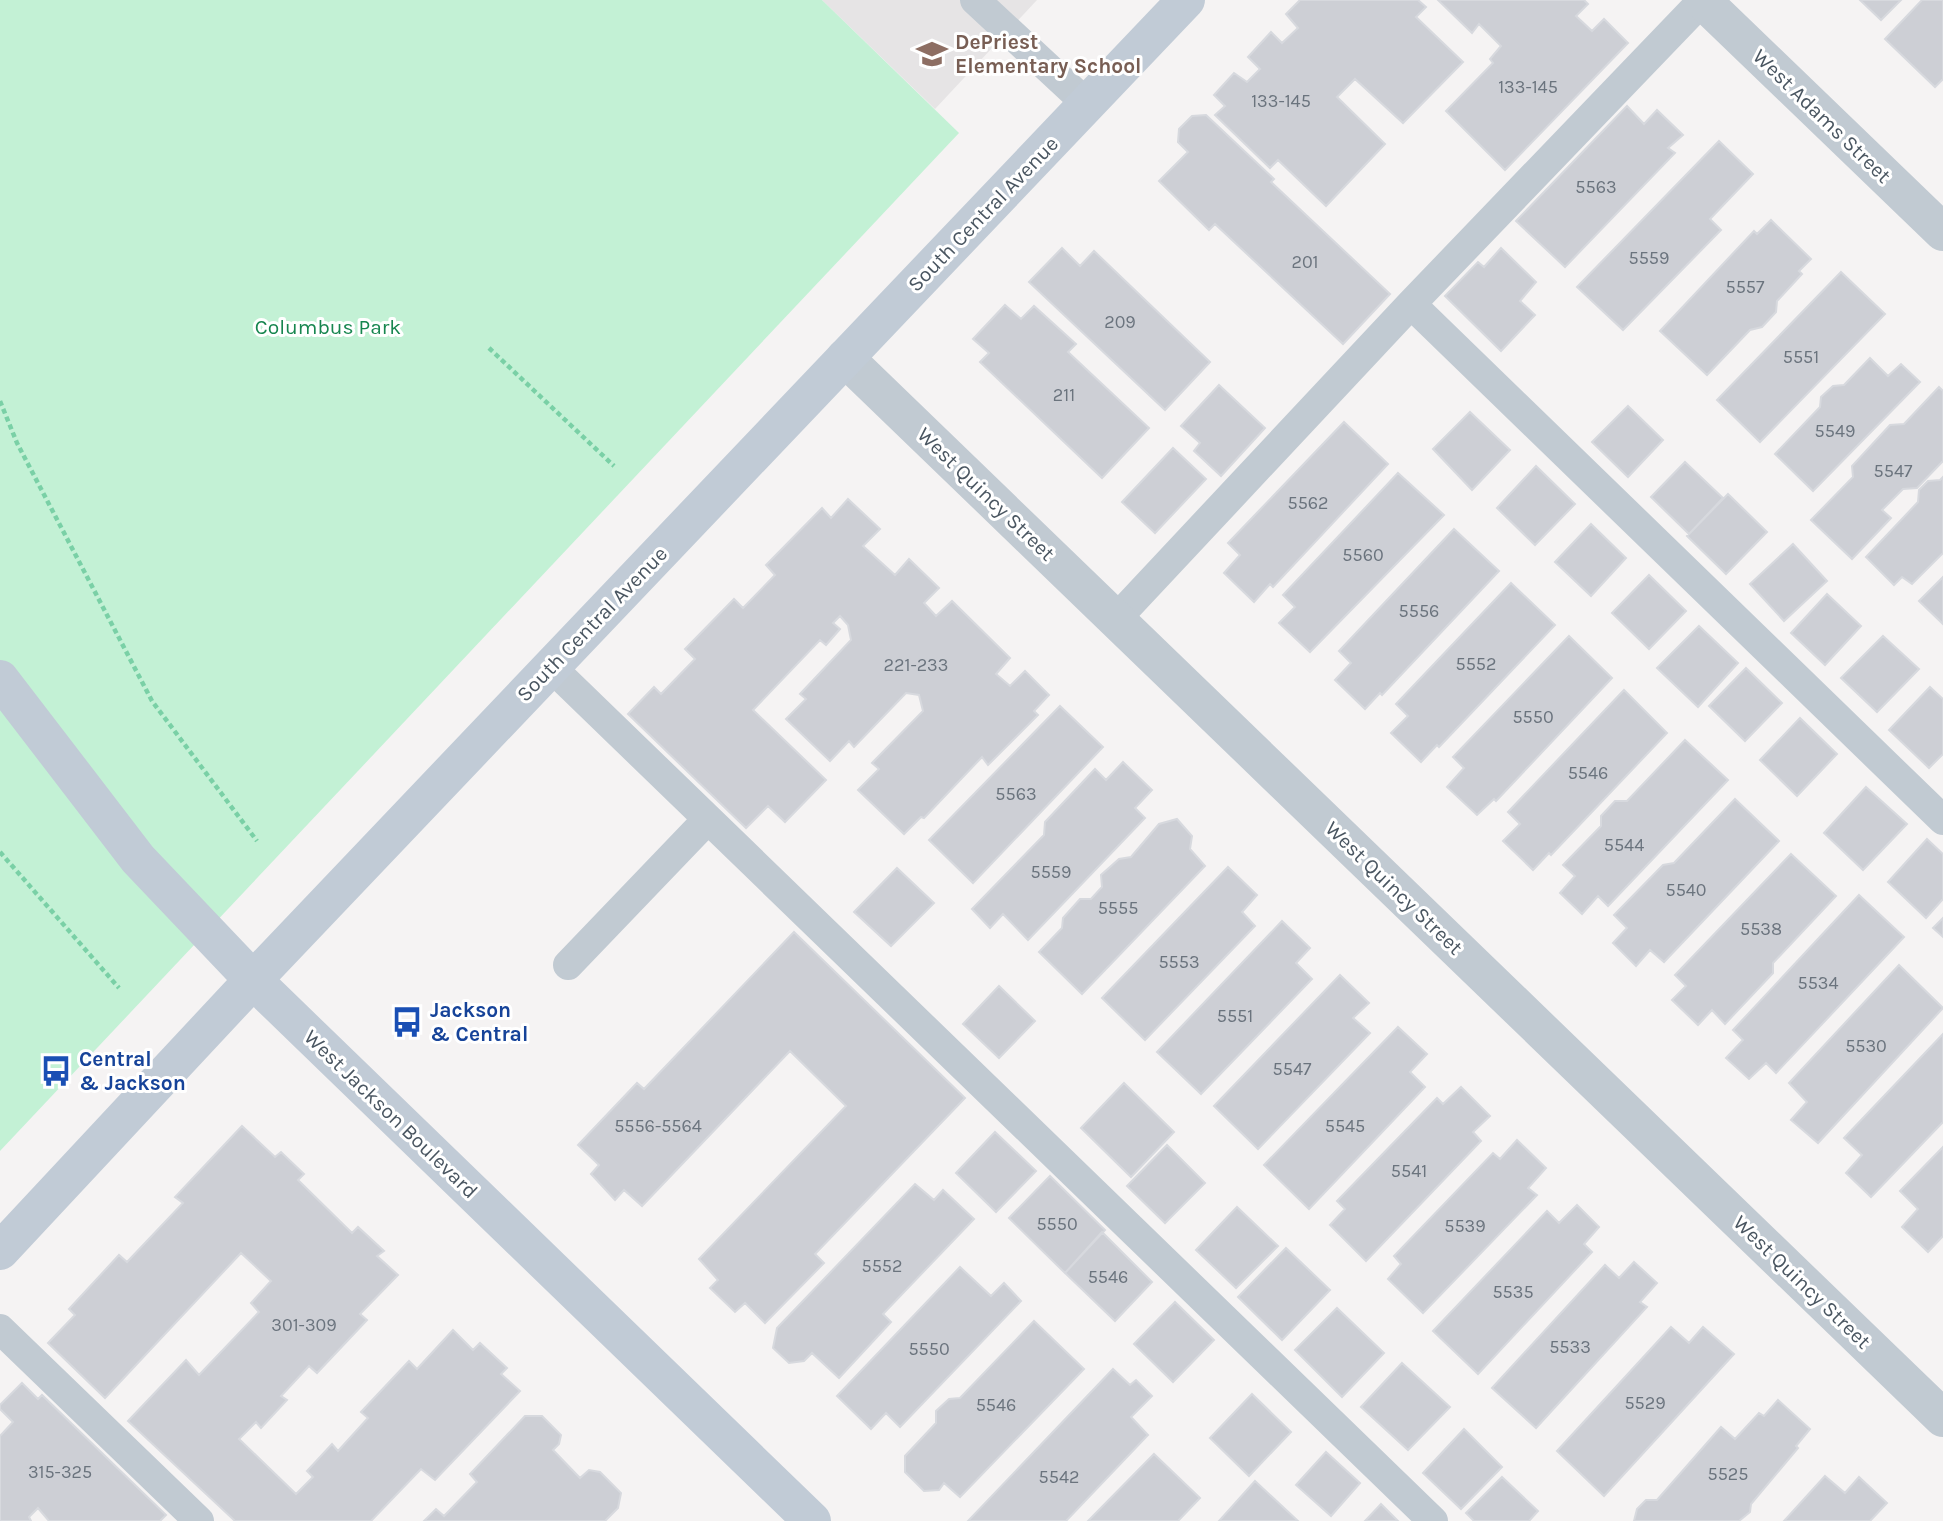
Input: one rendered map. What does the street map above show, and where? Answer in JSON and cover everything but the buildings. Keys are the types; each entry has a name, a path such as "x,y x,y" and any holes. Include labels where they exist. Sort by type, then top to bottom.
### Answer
{"street":[{"name":"South Central Avenue","path":"0,1251 253,981 1186,0"},
{"name":"West Adams Street","path":"1702,0 1943,232"},
{"name":"West Quincy Street","path":"845,358 1943,1418"},
{"name":"West Jackson Boulevard","path":"0,678 138,859 253,981 812,1521"}],"lane":[{"path":"975,0 1087,104"},
{"path":"1116,619 1411,304 1702,0"},
{"path":"1411,304 1943,820"},
{"path":"551,667 1433,1521"},
{"path":"568,965 708,819"},
{"path":"0,1329 199,1521"}],"path":[{"path":"489,348 614,466"},
{"path":"0,401 17,443 152,701 257,841"},
{"path":"0,852 120,988"}],"shaded area":[{"name":"DePriest Elementary School","path":"822,0 1037,0 935,109"}],"green space":[{"name":"Columbus Park","path":"0,0 822,0 959,133 0,1151"}],"place":[{"name":"DePriest Elementary School","path":"932,54"},
{"name":"Jackson & Central","path":"407,1022"},
{"name":"Central & Jackson","path":"56,1071"}]}
